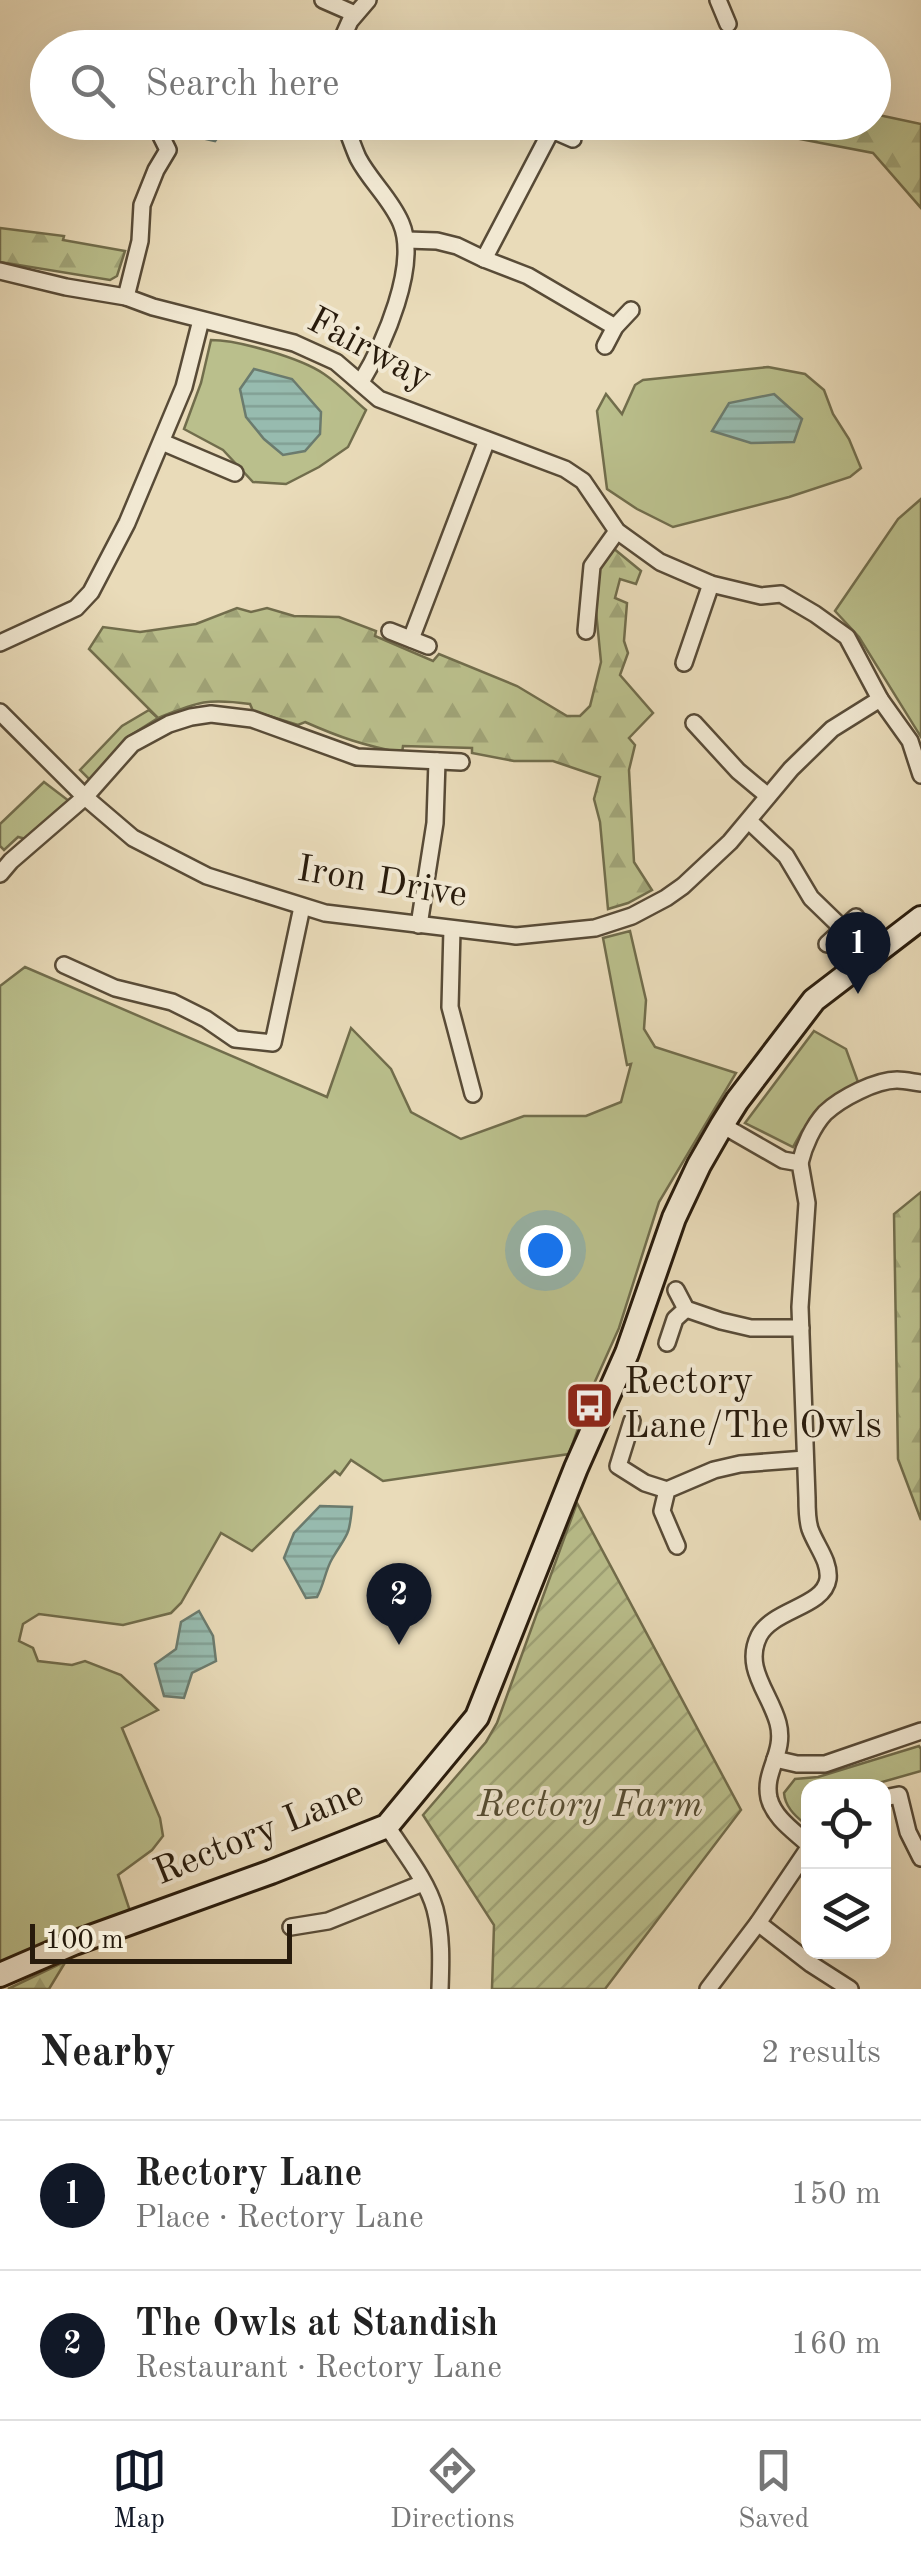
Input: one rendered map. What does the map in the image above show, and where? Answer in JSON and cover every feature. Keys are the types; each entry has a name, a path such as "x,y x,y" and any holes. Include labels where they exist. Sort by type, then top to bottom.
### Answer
{"main road":[{"name":"Rectory Lane","path":"0,1975 74,1943 387,1826 477,1717 576,1468 627,1353 674,1218 699,1165 737,1101 814,1000 921,918"}],"street":[{"path":"323,0 355,14"},
{"path":"347,30 368,0"},
{"path":"718,0 728,24"},
{"path":"126,296 140,241 142,205 168,150 163,140"},
{"path":"351,140 358,158 400,220 407,240 406,273 362,382"},
{"path":"484,259 546,140"},
{"path":"407,240 457,246 528,276 615,327"},
{"name":"Fairway","path":"0,271 126,296 153,307 294,343 336,362 380,399 565,469 583,481 617,531 660,562 712,584 761,596 782,594 847,637 880,699 910,741 921,775"},
{"path":"606,346 615,327 631,310"},
{"path":"0,643 76,608 92,592 162,442 184,387 201,320"},
{"path":"411,639 487,440"},
{"path":"162,442 235,473"},
{"path":"586,632 592,566 617,531"},
{"path":"684,663 712,584"},
{"path":"390,631 428,646"},
{"name":"Iron Drive","path":"0,712 85,797 134,838 207,876 326,913 516,936 595,928 632,916 666,898 730,842 832,729 880,699"},
{"path":"0,874 85,797 132,744 169,724 211,714 252,719 357,757 462,762"},
{"path":"694,723 738,771 768,796"},
{"path":"418,925 435,823 437,761"},
{"path":"749,820 786,856 810,898 843,929"},
{"path":"64,965 115,988 172,1002 235,1038 273,1043 302,907"},
{"path":"827,944 856,917"},
{"path":"452,929 450,1007 473,1094"},
{"path":"801,1840 782,1822 770,1801 768,1784 781,1742 778,1722 754,1670 754,1648 761,1632 776,1618 815,1598 828,1584 828,1566 808,1526 801,1328 806,1203 800,1162 804,1145 825,1113 869,1086 896,1080 921,1083"},
{"path":"722,1126 783,1160 800,1162"},
{"path":"676,1290 686,1308 720,1321 751,1328 801,1328"},
{"path":"667,1343 676,1318 686,1308"},
{"path":"632,1421 618,1466 645,1484 667,1490 714,1470 740,1464 804,1459"},
{"path":"667,1490 662,1511 678,1546"},
{"path":"775,1759 825,1764 921,1731"},
{"path":"891,1797 899,1795 908,1832 921,1858"},
{"path":"387,1826 434,1907 442,1950 440,1989"},
{"path":"709,1987 758,1923 801,1857"},
{"path":"291,1926 328,1921 423,1884"},
{"path":"758,1923 850,1989"}],"green space":[{"path":"891,118 921,124 921,208 873,153 805,140 891,140"},
{"path":"0,228 64,236 63,240 125,251 117,276 110,280 0,262"},
{"path":"211,340 269,351 330,378 366,410 348,447 286,484 253,482 223,450 184,429"},
{"path":"768,367 805,374 824,390 861,468 850,477 789,497 673,527 607,489 597,411 606,394 622,414 635,385 643,380"},
{"path":"921,499 921,737 859,637 835,611 898,519"},
{"path":"613,548 641,571 636,584 620,579 615,598 627,603 624,641 628,653 620,675 653,713 629,738 635,745 629,770 634,862 652,890 608,909 600,822 594,799 600,777 553,761 514,761 472,753 472,748 403,746 402,753 352,741 305,722 298,725 253,711 250,704 203,703 158,718 89,649 103,627 140,632 196,624 237,608 339,617 376,631 375,636 433,661 439,654 517,686 567,716 580,716 590,706 601,662 596,611 599,565"},
{"path":"149,710 158,718 128,737 90,780 80,770 122,726"},
{"path":"44,782 69,801 26,839 18,837 4,850 0,846 0,824"},
{"path":"630,931 646,1000 644,1029 655,1047 736,1073 659,1202 619,1328 569,1454 383,1481 351,1460 340,1475 335,1471 252,1551 221,1533 181,1603 171,1613 123,1625 39,1614 23,1624 19,1641 33,1648 38,1661 72,1665 85,1661 121,1675 158,1710 122,1728 160,1818 163,1836 152,1850 118,1875 130,1911 0,1964 0,986 25,967 327,1097 351,1028 391,1069 411,1112 461,1139 524,1116 586,1116 621,1102 631,1064 627,1065 603,938"},
{"path":"814,1031 846,1049 858,1082 822,1107 793,1147 745,1123"},
{"path":"921,1192 921,1520 898,1459 894,1214"},
{"name":"Rectory Farm","path":"577,1503 741,1810 605,1989 492,1989 494,1925 423,1815 486,1742 497,1723"},
{"path":"919,1746 921,1749 921,1771 891,1779 801,1779 801,1820 786,1802 784,1793 795,1779 818,1777"},
{"path":"66,1961 49,1989 8,1989"}],"water":[{"path":"254,369 292,379 321,412 320,434 305,451 283,455 246,417 240,389"},
{"path":"774,394 802,419 794,442 751,443 712,431 729,403"},
{"path":"320,1506 352,1507 351,1517 317,1597 306,1598 284,1558 294,1533"},
{"path":"199,1611 213,1636 216,1661 192,1673 184,1698 164,1696 155,1664 176,1649 181,1622"}],"place":[{"name":"Rectory Lane","path":"858,994"},
{"name":"Rectory Lane/The Owls","path":"589,1405"},
{"name":"The Owls at Standish","path":"399,1645"}]}
